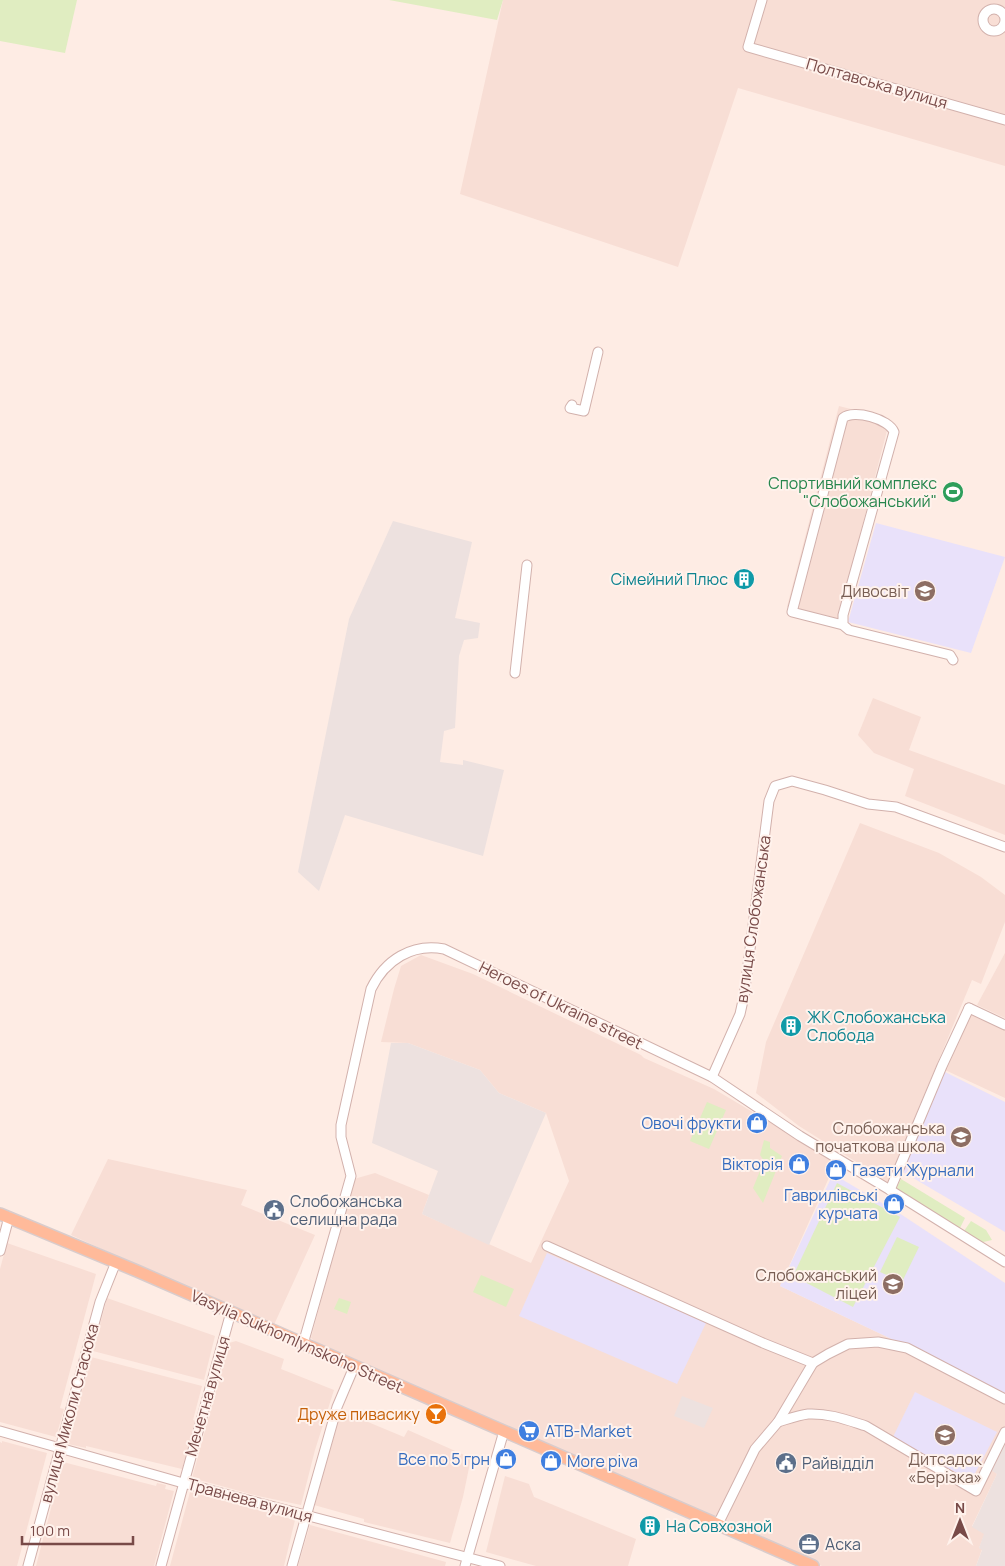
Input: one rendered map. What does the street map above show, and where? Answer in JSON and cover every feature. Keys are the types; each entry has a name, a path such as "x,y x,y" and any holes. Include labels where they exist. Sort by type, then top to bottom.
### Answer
{"main road":[{"name":"Vasylia Sukhomlynskoho Street","path":"5,1215 814,1566"}],"street":[{"name":"Полтавська вулиця","path":"762,0 748,47 1005,120"},
{"path":"996,10 999,0"},
{"path":"572,405 570,408 584,411 598,352"},
{"path":"844,625 844,616 894,432 892,428 879,420 860,414 847,415 843,418 792,612 844,625 849,630 950,656 953,660"},
{"path":"515,673 527,565"},
{"name":"вулиця Слобожанська","path":"712,1077 740,1014 744,996 769,801 775,786 792,781 868,804 896,807 1005,847"},
{"name":"Heroes of Ukraine street","path":"303,1344 351,1176 341,1137 341,1125 371,989 382,972 399,957 408,952 430,946 444,949 712,1077 800,1136 1005,1262"},
{"path":"890,1190 942,1066 969,1008 1005,1025"},
{"path":"0,1251 5,1215"},
{"path":"546,1246 813,1364"},
{"name":"вулиця Миколи Стасюка","path":"28,1566 100,1302 116,1262"},
{"name":"Мечетна вулиця","path":"161,1566 231,1312"},
{"path":"718,1524 755,1449 778,1422 813,1364 848,1344 878,1342 907,1348 1005,1399"},
{"path":"292,1566 337,1407 354,1367"},
{"path":"788,1406 796,1417"},
{"path":"778,1422 807,1414 834,1415 866,1426 976,1491 1005,1432"},
{"name":"Травнева вулиця","path":"0,1431 307,1515 466,1561 500,1566"},
{"path":"466,1561 504,1431"}],"shaded area":[{"path":"503,0 1005,0 1005,166 738,88 678,267 460,194"},
{"path":"839,406 890,419 838,620 787,607"},
{"path":"393,521 472,542 455,618 480,623 478,638 464,640 459,656 455,728 444,731 440,762 463,765 463,760 504,770 483,856 345,815 319,891 298,872 349,619"},
{"name":"Дивосвіт","path":"876,523 1005,557 971,653 848,622"},
{"path":"873,698 921,717 909,750 1005,785 1005,835 905,796 914,769 874,753 858,735"},
{"path":"860,823 939,853 981,877 1005,895 1005,922 981,984 972,980 888,1182 799,1126 756,1093 766,1042"},
{"path":"1005,953 1005,1018 977,1005"},
{"path":"421,955 473,974 644,1058 714,1089 835,1161 780,1286 1005,1393 1005,1443 992,1470 997,1474 972,1526 985,1533 979,1548 982,1549 976,1566 822,1566 318,1345 311,1338 354,1179 375,1173 429,1195 422,1214 531,1263 569,1181 546,1113 499,1093 480,1070 408,1043 381,1042 401,966"},
{"path":"969,1008 1005,1026 1005,1098 945,1070"},
{"path":"391,1043 408,1043 480,1070 499,1093 546,1113 489,1245 422,1214 438,1171 372,1143"},
{"name":"Cлобожанська початкова школа","path":"945,1072 1005,1102 1005,1232 903,1172"},
{"path":"108,1159 247,1190 241,1205 315,1235 273,1327 71,1235"},
{"name":"Слобожанський ліцей","path":"833,1174 902,1215 1005,1283 1005,1393 780,1286"},
{"path":"7,1243 96,1274 60,1408 64,1409 56,1437 0,1422 0,1269"},
{"path":"547,1253 706,1323 677,1384 519,1316"},
{"path":"107,1298 215,1336 204,1380 93,1351"},
{"path":"236,1341 284,1359 281,1369 334,1390 315,1450 301,1505 258,1496 192,1478 229,1343"},
{"path":"91,1357 202,1386 182,1469 86,1446 86,1448 68,1444"},
{"name":"Дитсадок «Берізка»","path":"915,1392 997,1432 971,1481 893,1437"},
{"path":"682,1396 713,1408 704,1428 674,1416"},
{"path":"343,1413 404,1437 408,1430 471,1458 463,1497 450,1543 364,1522 364,1519 314,1505 339,1419"},
{"path":"2,1441 47,1453 17,1566 0,1566 0,1442 2,1443"},
{"path":"1005,1443 1005,1566 976,1566 982,1550 979,1548 984,1534 972,1527 997,1474 991,1470"},
{"path":"63,1462 156,1486 157,1483 166,1485 165,1489 174,1491 154,1566 36,1566"},
{"path":"505,1476 529,1484 534,1497 636,1539 628,1566 536,1566 486,1552"},
{"path":"190,1492 295,1520 284,1566 170,1566"},
{"path":"310,1525 446,1562 445,1566 298,1566"}],"green space":[{"path":"0,0 77,0 65,53 0,41"},
{"path":"389,0 503,0 497,20"},
{"path":"707,1102 726,1110 709,1149 690,1141"},
{"path":"764,1140 770,1142 770,1148 782,1156 763,1203 753,1188 764,1161 760,1155"},
{"path":"901,1179 965,1218 959,1230 896,1189"},
{"path":"837,1183 900,1217 853,1307 793,1276"},
{"path":"971,1221 986,1230 992,1240 979,1243 964,1231"},
{"path":"897,1237 919,1247 902,1282 880,1272"},
{"path":"481,1275 514,1289 506,1307 473,1292"},
{"path":"339,1298 351,1302 347,1314 334,1309"}],"place":[{"name":"Спортивний комплекс \"Слобожанський\"","path":"953,492"},
{"name":"Сімейний Плюс","path":"744,579"},
{"name":"Дивосвіт","path":"925,591"},
{"name":"ЖК Слобожанська Слобода","path":"791,1026"},
{"name":"Овочі фрукти","path":"757,1123"},
{"name":"Cлобожанська початкова школа","path":"961,1137"},
{"name":"Вікторія","path":"799,1164"},
{"name":"Газети Журнали","path":"836,1170"},
{"name":"Гаврилівські курчата","path":"894,1204"},
{"name":"Слобожанська селищна рада","path":"274,1210"},
{"name":"Слобожанський ліцей","path":"893,1284"},
{"name":"Друже пивасику","path":"436,1414"},
{"name":"ATB-Market","path":"529,1431"},
{"name":"Дитсадок «Берізка»","path":"945,1435"},
{"name":"Все по 5 грн","path":"506,1459"},
{"name":"More piva","path":"551,1461"},
{"name":"Райвідділ","path":"786,1463"},
{"name":"На Совхозной","path":"650,1526"},
{"name":"Аска","path":"809,1544"}]}
